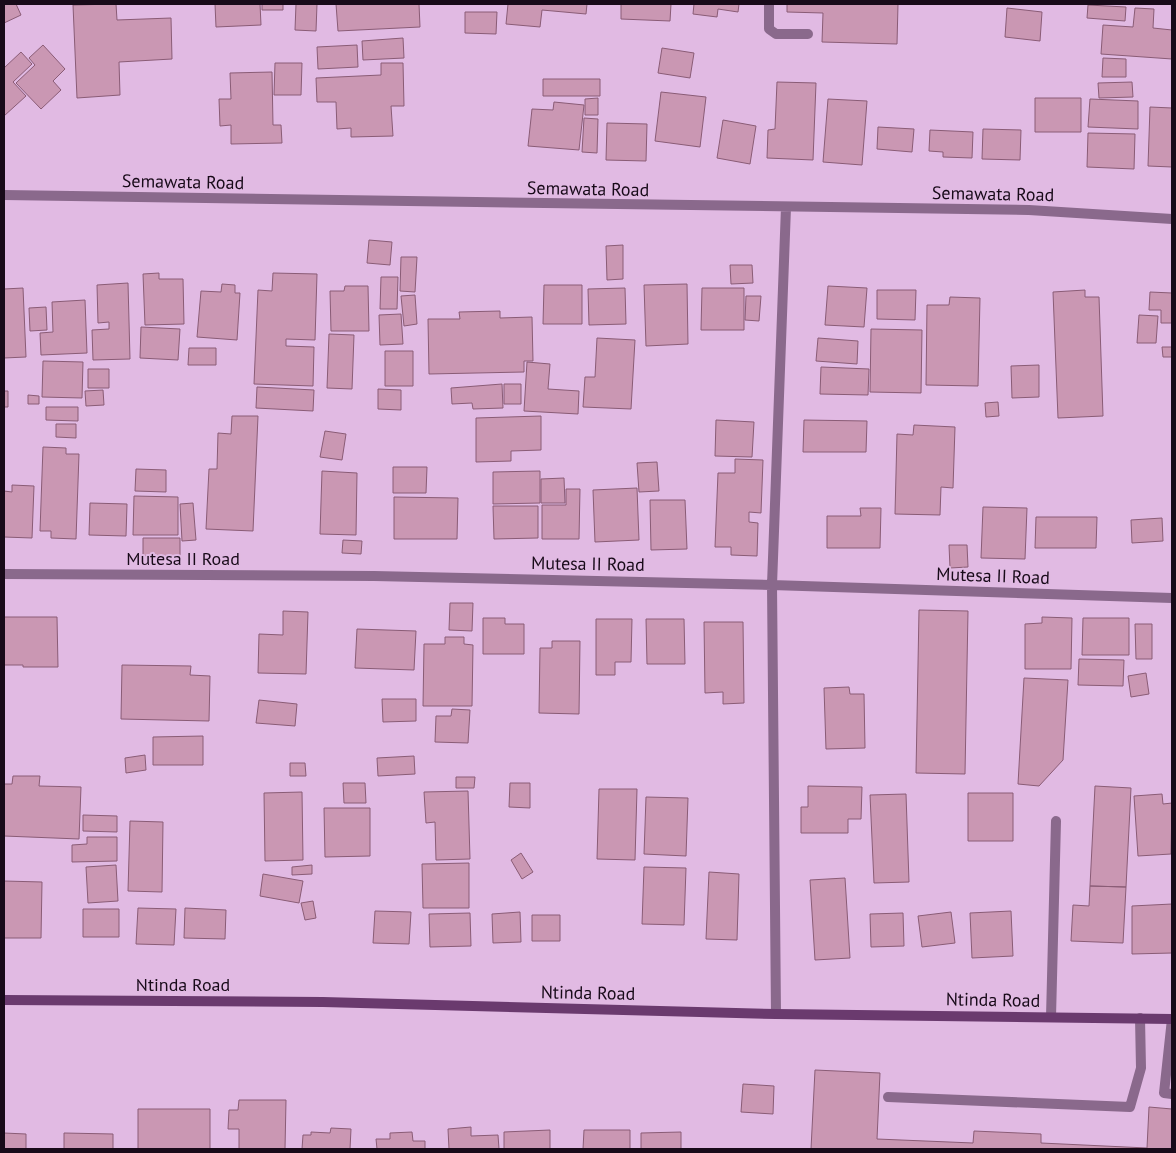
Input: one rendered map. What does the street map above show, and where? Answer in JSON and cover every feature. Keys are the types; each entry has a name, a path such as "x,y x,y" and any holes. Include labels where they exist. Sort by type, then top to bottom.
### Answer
{"main road":[{"name":"Ntinda Road","path":"4,1000 323,1002 776,1014 1172,1019"}],"street":[{"path":"769,4 769,29 776,34 808,34"},
{"name":"Semawata Road","path":"4,195 1029,210 1172,219"},
{"path":"776,1014 772,585 786,207"},
{"name":"Mutesa II Road","path":"4,574 374,576 772,585 1172,598"},
{"path":"1050,1017 1056,822"},
{"path":"888,1097 1130,1107 1141,1068 1140,1018"},
{"path":"1172,1019 1164,1093 1172,1094"}],"building":[{"path":"4,4 16,4 21,15 4,23"},
{"path":"116,4 117,20 171,18 172,59 119,62 120,95 77,98 73,5"},
{"path":"215,4 260,4 261,25 216,27"},
{"path":"262,4 283,4 283,10 262,10"},
{"path":"296,4 317,4 316,31 295,30"},
{"path":"336,4 419,4 420,27 338,31"},
{"path":"508,4 587,4 586,14 542,10 540,27 506,24"},
{"path":"621,4 671,4 670,21 621,19"},
{"path":"694,4 739,4 738,12 718,9 717,17 693,14"},
{"path":"787,4 898,4 897,44 822,42 823,13 787,12"},
{"path":"1088,5 1126,7 1125,21 1087,18"},
{"path":"1007,8 1042,12 1040,41 1005,37"},
{"path":"1135,8 1154,9 1153,28 1172,30 1172,59 1101,54 1103,25 1133,27"},
{"path":"465,12 497,12 496,34 465,33"},
{"path":"403,38 404,58 363,60 362,41"},
{"path":"43,45 65,69 53,81 61,90 41,109 16,83 35,65 29,58"},
{"path":"357,45 358,67 318,69 317,47"},
{"path":"662,48 694,53 690,78 658,73"},
{"path":"21,52 32,64 13,82 26,96 4,116 4,68"},
{"path":"1103,58 1126,59 1126,77 1102,77"},
{"path":"275,63 302,63 301,95 274,95"},
{"path":"381,63 403,63 404,106 391,106 393,136 351,137 351,128 337,129 336,102 317,102 316,78 381,75"},
{"path":"272,72 273,125 281,125 282,143 231,144 231,125 220,126 219,99 231,99 230,73"},
{"path":"543,79 600,79 600,96 543,96"},
{"path":"777,82 816,83 813,160 767,158 768,130 775,129"},
{"path":"1132,82 1133,97 1099,98 1098,83"},
{"path":"661,92 706,97 700,147 655,141"},
{"path":"598,98 598,115 585,115 585,99"},
{"path":"1035,98 1081,98 1081,132 1035,132"},
{"path":"828,99 867,101 862,165 823,162"},
{"path":"1090,99 1138,101 1138,129 1088,127"},
{"path":"554,102 584,105 579,150 528,146 532,109 553,110"},
{"path":"1150,107 1172,108 1172,167 1148,166"},
{"path":"584,118 598,119 597,153 582,152"},
{"path":"723,120 756,126 750,164 717,158"},
{"path":"607,123 647,124 646,161 606,160"},
{"path":"878,127 914,129 912,152 877,149"},
{"path":"983,129 1021,130 1020,160 982,159"},
{"path":"930,130 973,132 972,158 943,157 943,152 929,151"},
{"path":"1088,133 1135,134 1134,169 1087,167"},
{"path":"369,240 392,242 390,265 367,263"},
{"path":"623,245 623,279 607,280 606,246"},
{"path":"401,257 417,257 415,292 400,291"},
{"path":"730,265 752,265 753,283 731,284"},
{"path":"159,273 159,279 183,279 184,324 145,325 143,274"},
{"path":"273,273 317,274 315,340 286,339 286,346 314,347 313,386 254,384 258,290 272,291"},
{"path":"381,277 398,277 397,309 380,309"},
{"path":"128,283 130,359 93,360 92,330 109,329 109,322 98,323 97,285"},
{"path":"222,284 235,285 235,293 240,293 237,340 197,337 201,291 221,292"},
{"path":"687,284 688,344 646,346 644,285"},
{"path":"544,285 582,285 582,324 543,324"},
{"path":"345,286 368,286 369,331 331,331 330,291 344,291"},
{"path":"828,286 867,288 864,327 825,325"},
{"path":"23,288 26,357 4,358 4,289"},
{"path":"625,288 626,324 589,325 588,289"},
{"path":"702,288 744,288 744,330 701,330"},
{"path":"877,290 916,290 915,320 877,319"},
{"path":"1085,290 1085,297 1099,297 1103,416 1058,418 1053,292"},
{"path":"1150,292 1172,293 1172,323 1161,323 1161,310 1149,310"},
{"path":"415,295 417,324 404,326 401,296"},
{"path":"746,296 761,296 759,321 745,320"},
{"path":"950,297 980,298 978,386 926,385 927,305 949,305"},
{"path":"85,300 87,353 41,355 40,333 53,332 52,302"},
{"path":"46,307 47,330 30,331 29,308"},
{"path":"500,311 500,318 532,317 533,361 524,361 524,372 429,374 428,319 460,319 459,312"},
{"path":"401,314 403,344 380,345 379,315"},
{"path":"1139,315 1158,316 1156,343 1137,343"},
{"path":"141,327 180,329 178,360 140,358"},
{"path":"871,329 922,330 921,393 870,392"},
{"path":"329,334 354,335 352,389 327,388"},
{"path":"597,338 635,340 631,409 583,407 585,377 595,377"},
{"path":"818,338 858,341 857,364 816,361"},
{"path":"1162,347 1172,347 1172,357 1163,357"},
{"path":"189,348 216,348 216,365 188,365"},
{"path":"385,351 413,351 413,386 385,386"},
{"path":"43,361 83,362 82,398 42,397"},
{"path":"527,362 550,364 548,389 579,391 578,414 524,411"},
{"path":"1039,365 1039,397 1012,398 1011,366"},
{"path":"821,367 869,369 868,395 820,394"},
{"path":"88,369 109,369 109,388 88,388"},
{"path":"502,384 503,408 473,409 472,403 452,404 451,388"},
{"path":"504,384 521,384 521,404 504,404"},
{"path":"257,387 314,390 313,411 256,408"},
{"path":"378,389 401,390 401,410 378,409"},
{"path":"103,390 104,405 86,406 85,391"},
{"path":"4,391 8,391 8,407 4,407"},
{"path":"28,395 39,396 39,404 28,404"},
{"path":"998,402 999,416 986,417 985,403"},
{"path":"46,407 78,407 78,421 46,420"},
{"path":"232,416 258,416 253,531 206,529 209,469 217,469 218,433 231,434"},
{"path":"541,416 541,450 511,451 511,461 476,462 476,418"},
{"path":"716,420 754,422 752,457 715,456"},
{"path":"804,420 867,421 866,452 803,452"},
{"path":"56,424 76,424 76,438 56,437"},
{"path":"914,425 955,427 953,488 941,487 940,515 895,514 897,434 913,435"},
{"path":"325,431 346,434 342,460 320,457"},
{"path":"43,447 66,448 66,454 79,454 76,539 51,538 51,531 40,531"},
{"path":"735,459 763,460 761,513 749,512 749,522 758,523 757,556 731,555 731,547 715,547 718,473 735,473"},
{"path":"657,462 659,491 639,492 637,463"},
{"path":"393,467 427,467 426,493 393,493"},
{"path":"136,469 166,470 166,492 135,491"},
{"path":"322,471 357,473 356,535 320,534"},
{"path":"540,471 540,503 493,504 493,472"},
{"path":"564,478 565,503 541,503 541,479"},
{"path":"12,485 34,486 32,538 4,537 4,491 12,492"},
{"path":"637,488 639,540 595,542 593,490"},
{"path":"566,489 580,489 579,539 542,539 542,505 566,505"},
{"path":"134,496 178,497 178,535 133,535"},
{"path":"394,497 458,498 457,539 394,539"},
{"path":"650,500 685,500 687,549 651,550"},
{"path":"90,503 127,504 126,536 89,535"},
{"path":"193,503 196,540 182,541 180,504"},
{"path":"493,506 538,506 538,538 494,539"},
{"path":"983,507 1027,508 1025,559 981,558"},
{"path":"860,508 881,508 880,548 827,548 827,516 861,516"},
{"path":"1036,517 1097,517 1096,548 1035,548"},
{"path":"1162,518 1163,541 1132,543 1131,520"},
{"path":"143,538 180,538 180,556 143,556"},
{"path":"343,540 362,541 361,554 342,553"},
{"path":"949,545 967,545 968,567 950,568"},
{"path":"450,603 473,603 472,631 449,630"},
{"path":"919,610 968,611 965,774 916,773"},
{"path":"283,611 308,612 306,674 258,673 259,634 283,635"},
{"path":"4,617 57,617 58,667 4,665"},
{"path":"1042,617 1072,618 1071,669 1025,669 1025,624 1042,623"},
{"path":"483,618 505,618 505,624 524,624 524,654 483,654"},
{"path":"1083,618 1129,618 1129,655 1082,655"},
{"path":"596,619 632,619 631,662 615,662 615,675 596,675"},
{"path":"646,619 684,619 685,664 647,664"},
{"path":"704,622 743,622 744,703 723,704 723,692 705,693"},
{"path":"1135,624 1152,624 1152,659 1136,659"},
{"path":"357,629 416,631 414,670 355,668"},
{"path":"445,637 464,637 464,644 473,645 472,706 423,706 424,644 445,644"},
{"path":"552,641 580,641 579,714 539,713 540,648 552,648"},
{"path":"1079,659 1124,660 1123,686 1078,685"},
{"path":"122,665 191,666 190,675 210,676 209,721 121,719"},
{"path":"1146,673 1149,694 1131,697 1128,676"},
{"path":"1024,678 1068,680 1063,760 1039,786 1018,784"},
{"path":"849,687 850,694 864,694 865,748 826,749 824,688"},
{"path":"382,699 416,699 416,721 383,722"},
{"path":"259,700 297,704 295,726 256,723"},
{"path":"452,709 470,710 468,743 435,742 436,716 451,716"},
{"path":"203,736 203,765 153,765 153,737"},
{"path":"145,755 146,770 126,773 125,758"},
{"path":"414,756 415,774 378,776 377,758"},
{"path":"290,763 305,763 306,776 290,776"},
{"path":"13,776 40,776 39,786 81,787 79,839 4,836 4,784 12,784"},
{"path":"456,777 475,777 474,788 456,788"},
{"path":"343,783 365,783 366,803 344,803"},
{"path":"510,783 530,783 530,808 509,807"},
{"path":"808,786 862,787 861,819 848,819 848,833 801,833 801,807 808,807"},
{"path":"1095,786 1131,788 1126,887 1090,886"},
{"path":"599,789 637,789 635,860 597,859"},
{"path":"468,791 470,859 436,860 435,822 426,823 424,792"},
{"path":"302,792 303,860 265,861 264,793"},
{"path":"968,793 1013,793 1013,841 968,841"},
{"path":"906,794 909,882 874,883 870,795"},
{"path":"1162,794 1163,804 1172,803 1171,854 1138,856 1134,796"},
{"path":"646,797 688,798 686,856 644,854"},
{"path":"324,808 370,808 370,856 325,857"},
{"path":"83,815 117,816 117,832 83,831"},
{"path":"130,821 163,822 162,892 128,891"},
{"path":"87,837 117,837 117,861 72,862 72,845 87,844"},
{"path":"521,853 533,872 522,879 511,860"},
{"path":"469,863 469,908 423,908 422,864"},
{"path":"116,865 118,901 88,903 86,867"},
{"path":"312,865 312,874 292,875 292,867"},
{"path":"644,867 686,868 684,925 642,924"},
{"path":"709,872 739,874 737,940 706,939"},
{"path":"263,874 303,881 299,903 260,896"},
{"path":"845,878 850,958 815,960 810,880"},
{"path":"4,881 42,882 41,938 4,938"},
{"path":"1090,886 1126,887 1123,943 1071,941 1073,905 1089,906"},
{"path":"313,901 316,918 305,920 301,903"},
{"path":"1172,904 1172,953 1132,954 1132,906"},
{"path":"138,908 176,909 174,945 136,944"},
{"path":"185,908 226,910 225,939 184,938"},
{"path":"83,909 119,909 119,937 83,937"},
{"path":"375,911 411,912 409,944 373,943"},
{"path":"1011,911 1013,956 972,958 970,913"},
{"path":"520,912 521,942 493,943 492,914"},
{"path":"951,912 955,943 922,947 918,916"},
{"path":"470,913 471,946 430,947 429,914"},
{"path":"903,913 904,946 871,947 870,914"},
{"path":"532,915 560,915 560,941 532,941"},
{"path":"815,1070 880,1073 877,1139 973,1143 974,1131 1041,1134 1041,1143 1147,1148 1149,1107 1172,1109 1172,1149 811,1149"},
{"path":"743,1084 774,1086 773,1114 741,1112"},
{"path":"239,1100 286,1100 285,1149 239,1149 239,1129 228,1129 229,1110 238,1110"},
{"path":"138,1109 210,1109 210,1149 138,1149"},
{"path":"471,1127 471,1136 498,1135 499,1149 449,1149 448,1129"},
{"path":"331,1128 351,1129 350,1149 302,1149 303,1135 311,1135 311,1132 330,1133"},
{"path":"550,1130 550,1149 504,1149 504,1132"},
{"path":"584,1130 630,1130 630,1149 583,1149"},
{"path":"412,1132 413,1141 425,1141 425,1149 377,1149 376,1139 390,1139 390,1133"},
{"path":"681,1132 681,1149 641,1149 641,1133"},
{"path":"4,1133 26,1134 26,1149 4,1149"},
{"path":"64,1133 113,1134 113,1149 64,1149"}]}
